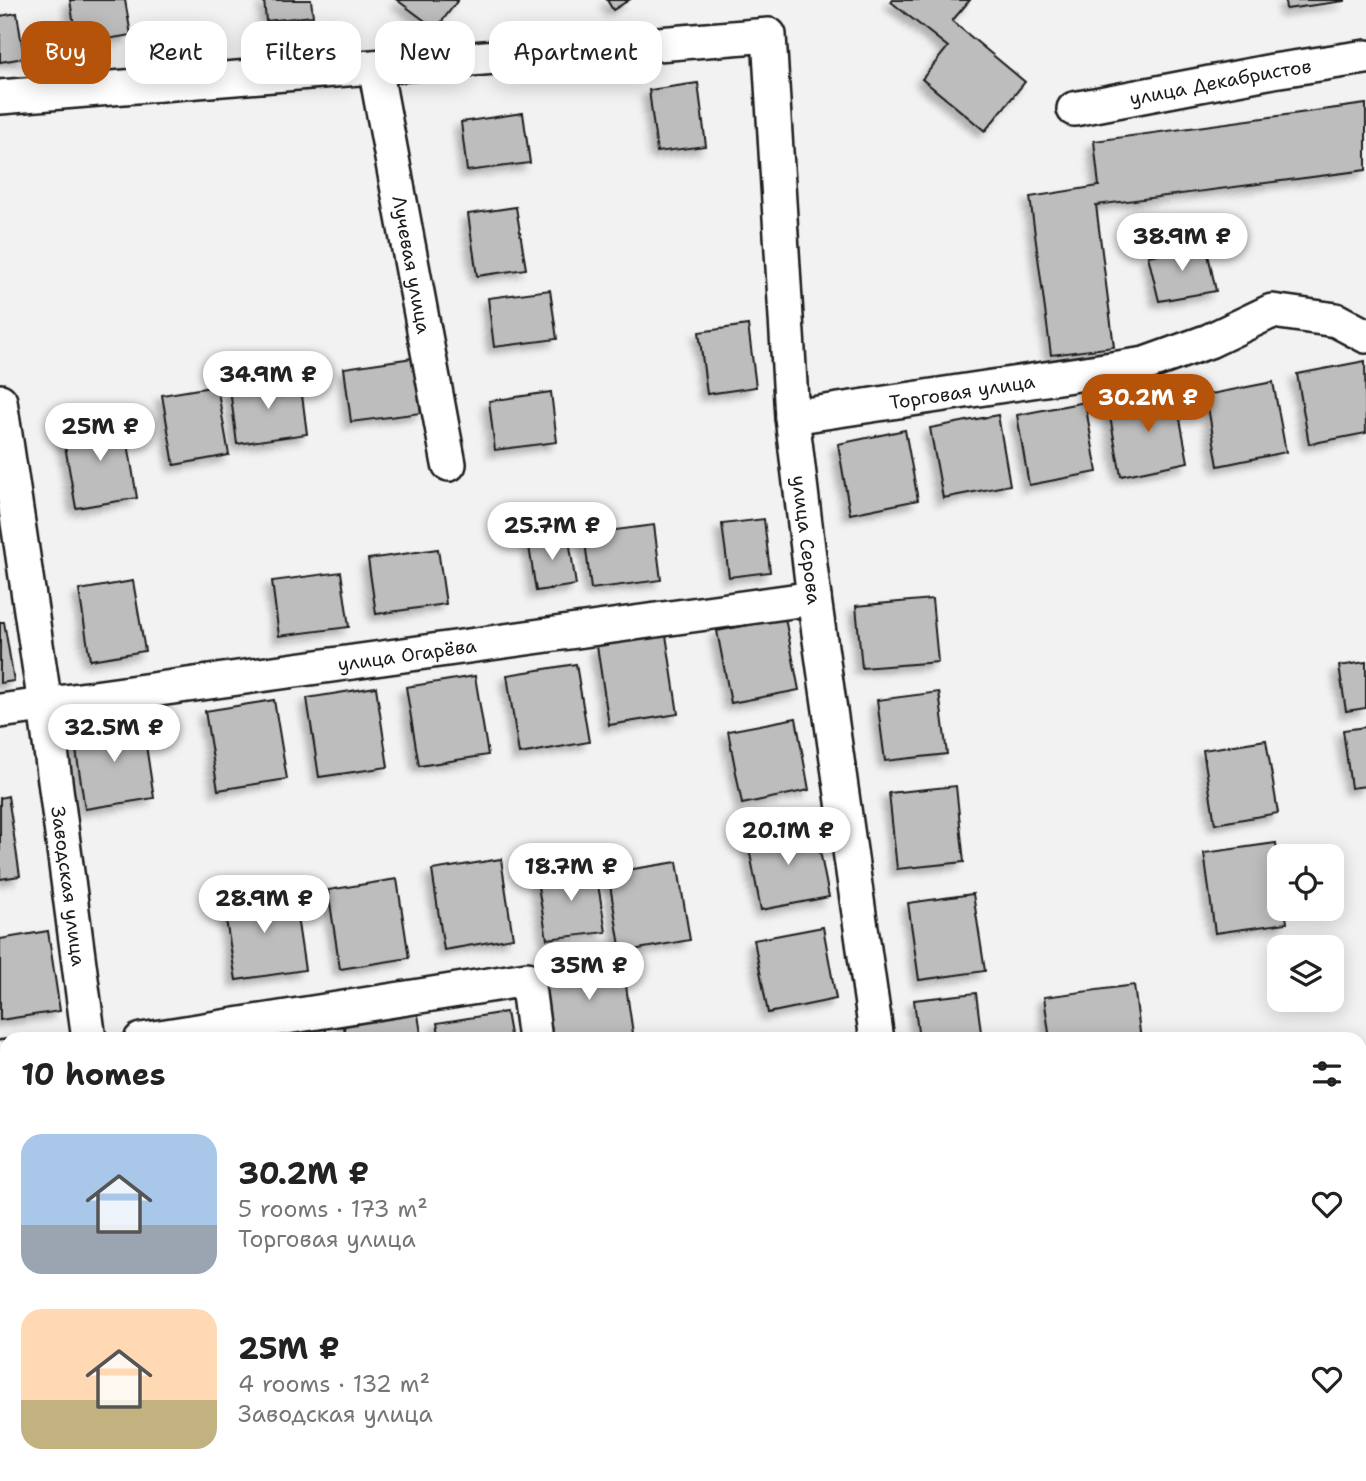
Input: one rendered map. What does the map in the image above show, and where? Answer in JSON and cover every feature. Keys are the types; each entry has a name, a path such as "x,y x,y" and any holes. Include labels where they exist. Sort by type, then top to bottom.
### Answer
{"street":[{"name":"улица Серова","path":"475,59 769,36 792,417 814,598 876,1032"},
{"name":"улица Декабристов","path":"1074,109 1273,71 1366,57"},
{"path":"0,97 375,67"},
{"name":"Лучевая улица","path":"379,84 449,464"},
{"name":"Торговая улица","path":"792,417 1145,364 1209,341 1272,311 1336,320 1366,336"},
{"name":"Заводская улица","path":"0,401 45,705 88,1032"},
{"name":"улица Огарёва","path":"0,711 814,598"},
{"path":"192,1032 527,979 534,1032"}],"building":[{"path":"70,0 125,0 129,21 125,21 125,36 111,38 111,21 73,21"},
{"path":"264,0 311,0 313,16 266,21"},
{"path":"397,0 458,0 442,21 425,21"},
{"path":"607,0 629,0 613,10"},
{"path":"970,0 952,21 1025,82 985,131 922,79 948,47 891,2"},
{"path":"1285,0 1345,0 1345,1 1286,9"},
{"path":"17,13 21,58 0,62 0,16"},
{"path":"698,83 706,146 657,152 649,90"},
{"path":"1366,104 1366,170 1096,205 1114,347 1051,355 1030,197 1099,186 1094,141"},
{"path":"523,113 530,163 467,171 461,122"},
{"path":"516,207 526,269 477,276 468,214"},
{"path":"1206,245 1216,291 1159,301 1148,256"},
{"path":"550,290 557,339 494,347 488,298"},
{"path":"748,325 756,387 707,394 699,332"},
{"path":"413,358 421,413 351,422 344,368"},
{"path":"1365,361 1366,433 1309,444 1297,374"},
{"path":"300,379 307,434 237,444 230,389"},
{"path":"1273,382 1286,452 1218,466 1206,395"},
{"path":"217,386 229,455 174,465 162,395"},
{"path":"551,392 557,442 495,450 489,401"},
{"path":"1175,392 1188,462 1121,476 1108,406"},
{"path":"1085,402 1097,472 1029,485 1017,415"},
{"path":"998,415 1010,485 943,498 930,428"},
{"path":"124,419 137,498 76,508 62,429"},
{"path":"905,430 918,500 850,514 838,444"},
{"path":"764,519 770,572 729,577 722,524"},
{"path":"654,525 661,580 591,589 584,534"},
{"path":"568,533 576,585 536,591 528,540"},
{"path":"438,549 446,604 376,614 368,559"},
{"path":"341,572 349,627 279,636 272,581"},
{"path":"133,581 145,651 90,660 79,590"},
{"path":"932,599 938,662 862,668 856,606"},
{"path":"785,618 799,690 731,703 717,631"},
{"path":"0,622 4,622 14,681 0,683"},
{"path":"666,635 678,714 609,725 597,646"},
{"path":"1366,662 1366,708 1346,711 1339,666"},
{"path":"576,664 589,742 519,754 507,675"},
{"path":"475,676 488,755 419,766 406,687"},
{"path":"376,687 388,767 319,777 307,698"},
{"path":"939,692 947,754 885,761 877,700"},
{"path":"274,700 287,779 218,790 205,711"},
{"path":"796,718 809,790 742,804 728,731"},
{"path":"142,719 154,798 85,809 73,730"},
{"path":"1366,727 1366,786 1351,788 1343,730"},
{"path":"1266,740 1278,813 1215,824 1203,750"},
{"path":"956,786 964,862 897,869 889,793"},
{"path":"8,796 20,876 0,879 0,798"},
{"path":"815,825 829,897 761,910 747,838"},
{"path":"1267,844 1267,921 1287,923 1215,933 1204,853"},
{"path":"501,859 513,938 444,950 432,870"},
{"path":"677,862 690,940 621,952 608,873"},
{"path":"595,867 606,932 547,939 536,875"},
{"path":"397,879 409,958 340,969 328,890"},
{"path":"293,890 305,970 236,980 223,902"},
{"path":"973,894 985,971 919,980 908,903"},
{"path":"823,927 836,999 768,1013 754,940"},
{"path":"48,931 60,1011 0,1020 0,939"},
{"path":"622,959 633,1032 552,1032 543,970"},
{"path":"1134,985 1140,1032 1049,1032 1044,997"},
{"path":"976,993 981,1032 918,1032 914,1000"},
{"path":"417,1008 421,1032 345,1032 343,1019"},
{"path":"506,1012 510,1032 439,1032 437,1023"},
{"path":"325,1024 326,1032 286,1032"}]}
